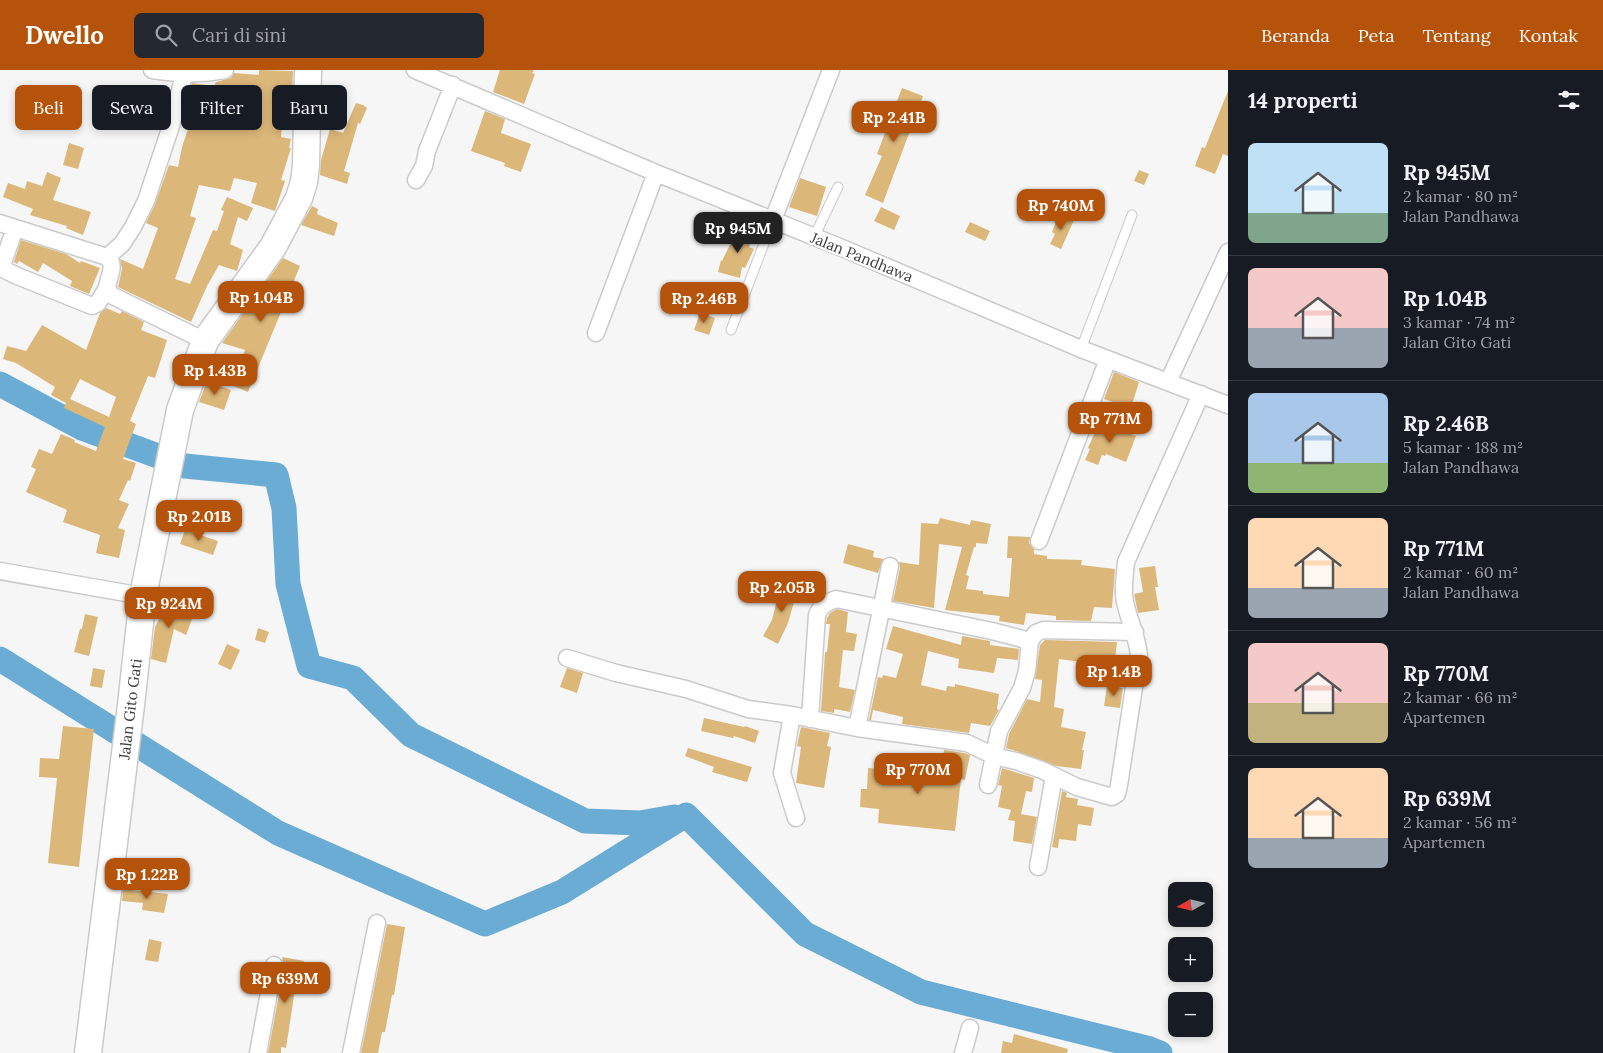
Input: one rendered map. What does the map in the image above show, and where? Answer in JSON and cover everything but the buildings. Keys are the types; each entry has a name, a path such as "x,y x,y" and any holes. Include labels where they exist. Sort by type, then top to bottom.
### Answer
{"main road":[{"name":"Jalan Gito Gati","path":"88,1053 143,596 180,410 205,341 273,247 299,198 306,166 308,70"}],"street":[{"path":"152,70 184,75 225,70"},
{"name":"Jalan Pandhawa","path":"415,70 656,173 1108,359 1228,405"},
{"path":"773,220 831,70"},
{"path":"107,257 122,244 146,202 172,126 184,75"},
{"path":"416,180 424,166 427,151 453,85"},
{"path":"596,332 656,173"},
{"path":"7,226 107,257 111,260 112,265 107,288 98,303 92,306 15,275 3,268 7,226"},
{"path":"1168,382 1228,252"},
{"path":"107,288 111,296 205,341"},
{"path":"1039,541 1108,359"},
{"path":"567,658 616,673 686,689 748,709 792,715 857,728 967,743 994,756 1016,761 1077,787 1112,797 1117,794 1139,655 1135,632 1125,601 1126,562 1201,394"},
{"path":"857,728 890,566"},
{"path":"0,571 143,596"},
{"path":"810,719 817,615 820,608 826,602 836,599 992,631 1030,641"},
{"path":"988,785 999,731 1022,688 1027,671 1030,641 1036,633 1043,630 1135,632"},
{"path":"792,715 782,773 796,818"},
{"path":"1038,867 1054,776"},
{"path":"351,1053 377,923"},
{"path":"258,1053 274,965"},
{"path":"963,1053 970,1028"}],"lane":[{"path":"814,237 838,187"},
{"path":"1081,348 1132,215"},
{"path":"731,330 773,220"}],"waterway":[{"path":"0,384 82,428 185,466 276,475 284,508 288,584 309,666 353,678 411,735 585,821 640,823 674,817"},
{"path":"0,659 278,833 485,924 562,892 686,815 805,934 921,992 1160,1053"}]}
